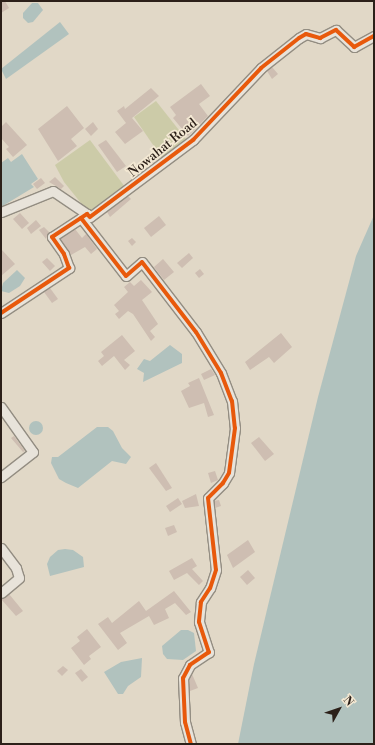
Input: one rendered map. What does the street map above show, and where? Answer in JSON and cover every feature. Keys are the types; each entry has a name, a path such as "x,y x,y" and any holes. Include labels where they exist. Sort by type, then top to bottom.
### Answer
{"street":[{"name":"Nowahat Road","path":"1,313 69,268 64,254 52,237 84,216 90,217 193,140 261,68 299,38 306,34 320,38 336,30 354,47 374,36"},
{"path":"1,212 53,191 84,216 126,276 142,262 196,332 221,372 232,401 235,428 230,473 224,483 208,498 216,570 210,588 201,602 199,622 209,652 190,665 183,678 185,722 191,744"},
{"path":"1,407 33,452 1,477"},
{"path":"1,548 16,568 19,578 1,593"}],"green space":[{"path":"156,101 186,139 162,158 134,117"},
{"path":"90,140 125,187 89,213 64,182 55,165"}],"shaded area":[{"path":"32,3 38,3 43,10 33,22 28,23 23,18 23,13"},
{"path":"60,22 69,34 6,79 1,69"},
{"path":"22,154 38,179 31,184 34,187 1,207 1,163 8,158 11,162"},
{"path":"374,215 374,744 238,744 254,664 318,397 356,256"},
{"path":"17,270 25,278 20,286 9,293 1,291 3,283"},
{"path":"170,345 182,354 182,363 143,382 144,373 137,369 144,359 150,361"},
{"path":"33,421 39,421 43,425 43,431 39,435 33,435 29,431 29,425"},
{"path":"97,427 108,427 113,431 122,448 131,457 126,464 112,461 78,488 59,479 51,463 52,457 58,457"},
{"path":"58,550 73,550 83,557 84,567 50,576 47,564 50,557"},
{"path":"181,630 188,630 194,633 196,651 183,660 167,659 163,654 162,646"},
{"path":"142,658 141,677 128,686 123,694 118,694 104,672 121,662"}],"building":[{"path":"1,1 5,1 9,8 1,13"},
{"path":"272,67 278,74 272,79 267,71"},
{"path":"201,84 210,96 199,104 208,116 188,136 173,118 176,115 170,107"},
{"path":"151,88 159,96 132,118 143,131 125,144 115,132 126,123 117,111 124,106 125,109"},
{"path":"67,106 84,128 71,139 77,146 58,161 38,129"},
{"path":"6,122 27,145 13,157 6,149 9,147 1,138 1,127"},
{"path":"93,122 98,129 91,136 85,129"},
{"path":"106,140 126,166 117,172 98,145"},
{"path":"55,177 64,186 61,189 49,182"},
{"path":"41,178 45,183 37,189 33,184"},
{"path":"128,196 131,199 110,217 107,212"},
{"path":"20,213 29,223 22,229 13,219"},
{"path":"159,216 166,225 151,237 144,228"},
{"path":"36,220 41,226 31,234 27,228"},
{"path":"44,227 49,232 46,239 39,230"},
{"path":"75,229 82,238 86,234 97,249 91,254 85,247 71,255 60,239"},
{"path":"132,238 136,242 132,246 128,241"},
{"path":"1,249 15,264 1,276"},
{"path":"189,253 193,258 182,268 177,263"},
{"path":"47,258 55,266 50,271 42,262"},
{"path":"163,259 174,272 164,280 154,267"},
{"path":"200,269 204,274 199,278 195,273"},
{"path":"141,280 152,292 142,300 158,324 150,331 155,337 151,341 133,314 128,311 119,319 115,314 119,311 114,305 128,292 124,287 130,282 134,286"},
{"path":"50,288 58,299 52,303 44,292"},
{"path":"281,333 292,347 274,363 269,357 250,370 245,362"},
{"path":"122,335 135,351 124,360 130,365 125,370 114,356 102,366 98,361 104,356 101,352"},
{"path":"211,369 215,375 204,380 201,374"},
{"path":"199,378 214,415 208,417 204,403 189,408 181,391 190,386 188,383"},
{"path":"14,436 25,451 23,452 11,438"},
{"path":"259,437 274,454 265,461 251,443"},
{"path":"156,463 172,488 166,491 149,468"},
{"path":"215,471 218,480 211,483 208,473"},
{"path":"196,494 199,506 185,508 182,501"},
{"path":"178,498 182,504 170,512 166,506"},
{"path":"219,500 221,506 215,508 214,501"},
{"path":"174,525 177,532 168,536 165,528"},
{"path":"248,540 255,552 233,568 227,555"},
{"path":"192,558 197,566 192,569 203,581 199,585 187,573 174,580 169,571"},
{"path":"248,570 255,578 247,585 240,577"},
{"path":"174,591 191,612 186,615 175,603 165,609 169,618 154,625 149,616 120,633 127,643 118,650 98,624 108,617 112,623 139,601 146,611"},
{"path":"9,594 23,611 16,616 1,599"},
{"path":"87,629 101,647 89,656 91,659 84,665 71,648 80,641 77,637"},
{"path":"63,666 68,670 62,676 57,671"},
{"path":"81,669 88,677 82,682 75,673"},
{"path":"192,674 198,688 190,691 189,679"}],"cycle path":[{"path":"1,313 69,268 64,254 52,237 87,214 90,217 193,140 261,68 299,38 306,34 320,38 336,30 354,47 374,36"},
{"path":"81,218 126,276 142,262 196,332 221,373 232,401 235,428 229,473 223,483 208,498 216,570 210,588 201,602 199,622 209,652 190,665 183,678 185,722 191,744"}]}
